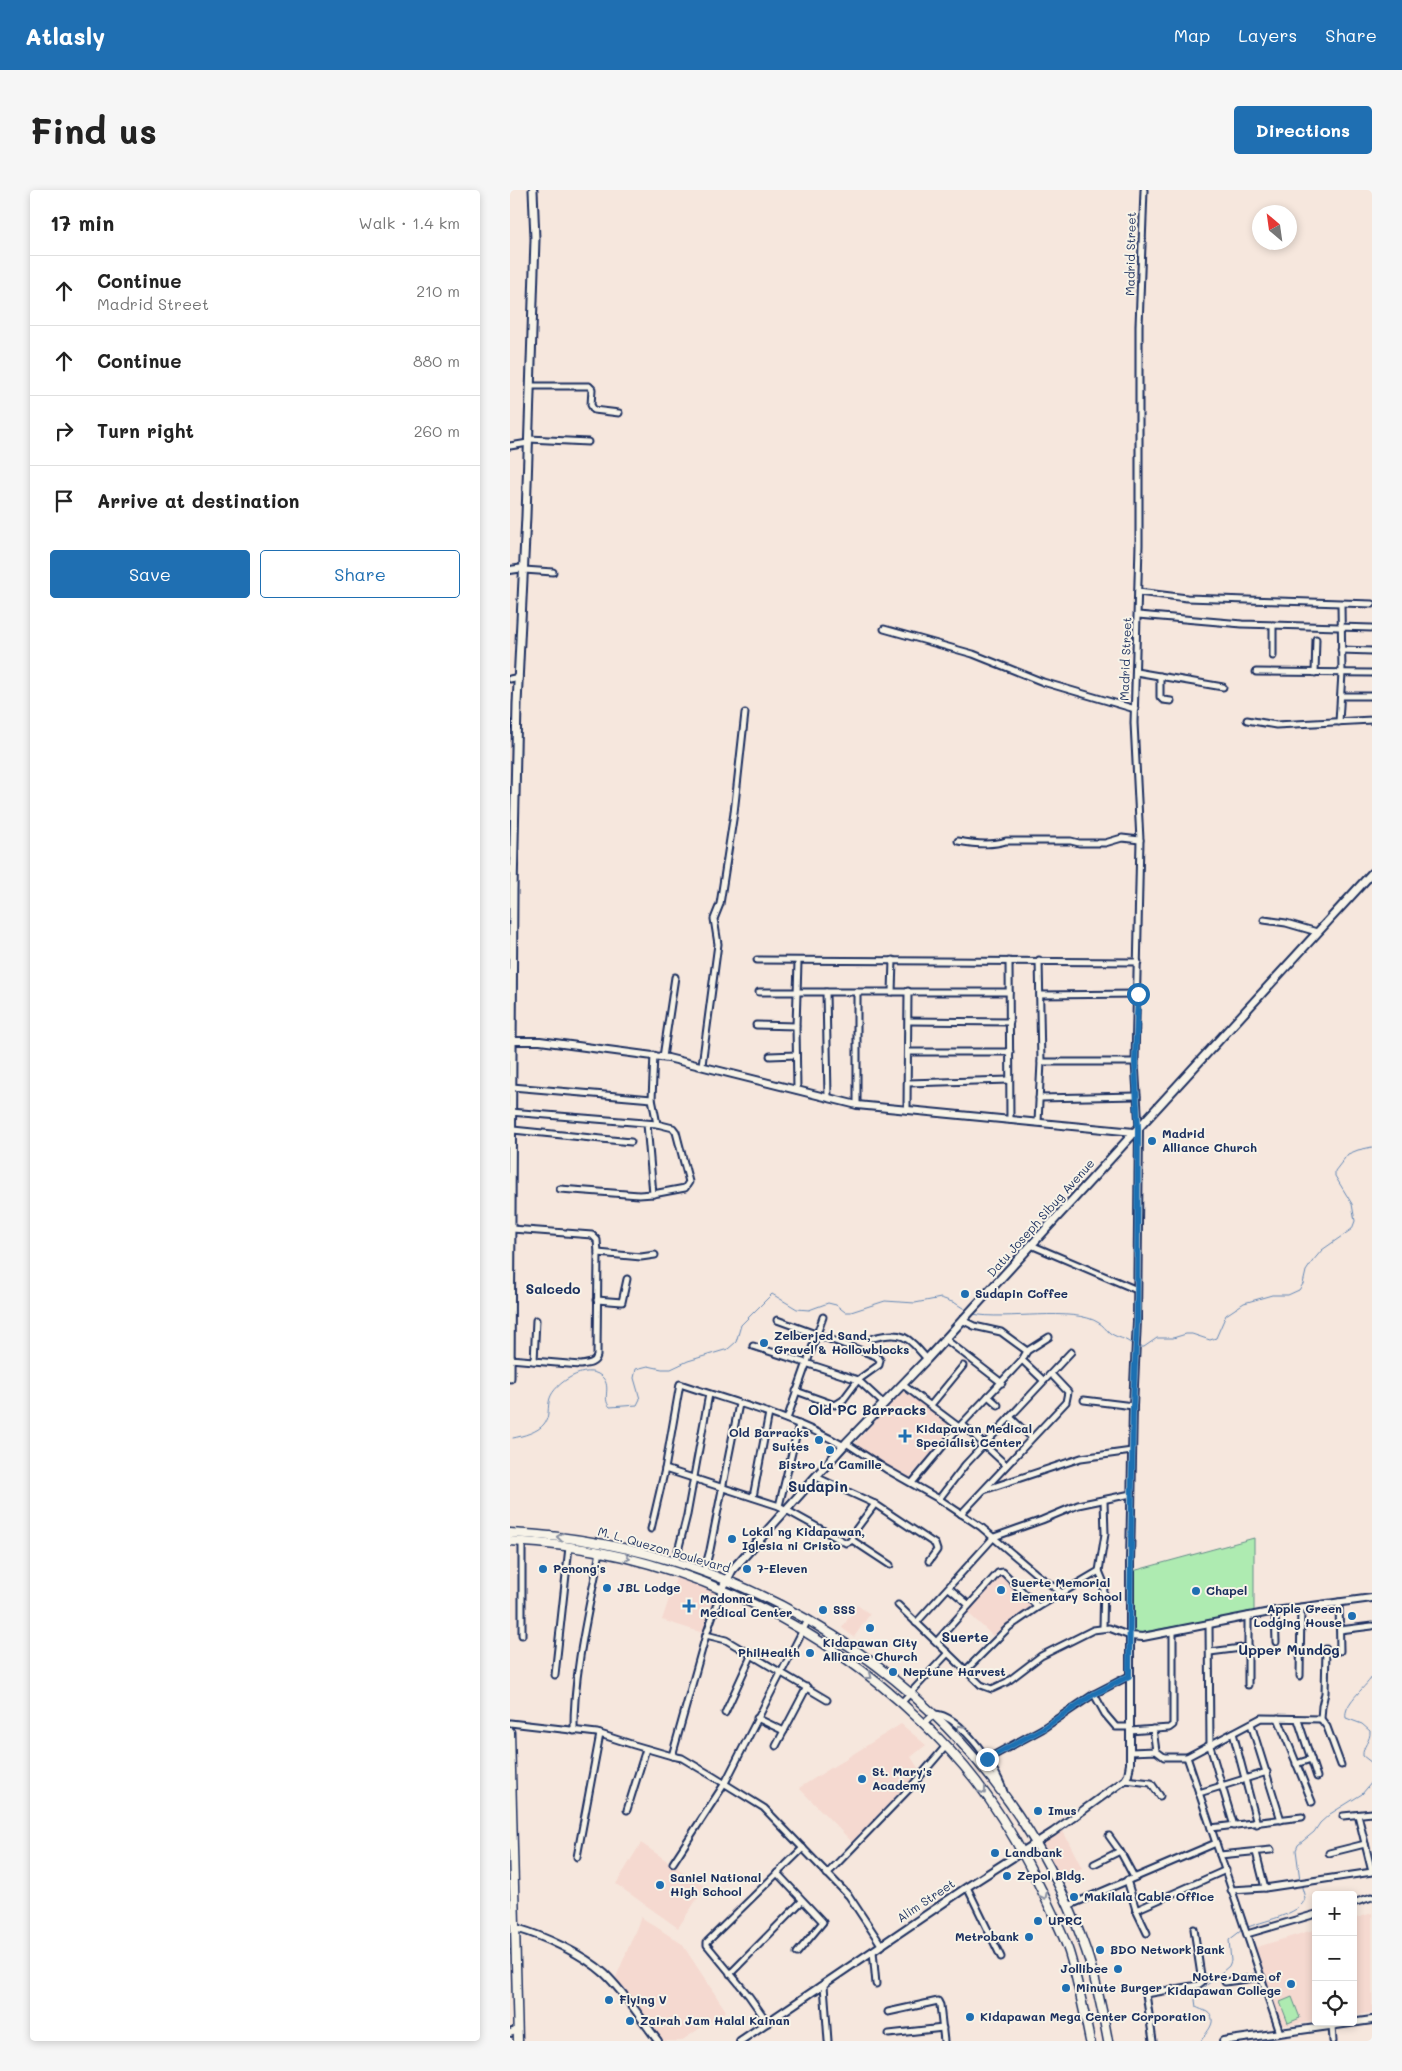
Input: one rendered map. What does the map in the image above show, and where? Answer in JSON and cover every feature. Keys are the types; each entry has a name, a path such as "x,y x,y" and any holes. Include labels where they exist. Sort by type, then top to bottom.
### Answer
{"main road":[{"path":"510,1378 511,1154 513,1130 510,1097 512,1087 513,757 519,677 529,441 535,239 533,190"},
{"name":"Datu Joseph Sibug Avenue","path":"726,1578 845,1444 904,1385 1372,873"},
{"name":"M. L. Quezon Boulevard","path":"510,1533 585,1545 675,1563 726,1578 809,1619 855,1649 911,1692 972,1753 1006,1796 1036,1844 1068,1906 1084,1944 1098,1992 1108,2041"},
{"name":"M. L. Quezon Boulevard","path":"510,1541 569,1547 585,1545 600,1552 649,1564 722,1589 803,1630 840,1654 901,1703 946,1746 975,1780 994,1805 1022,1852 1068,1950 1079,1988 1090,2041"},
{"path":"722,1589 726,1578"},
{"path":"510,1732 518,2041"},
{"path":"1068,1950 1084,1944"}],"street":[{"name":"Madrid Street","path":"1136,1130 1135,1062 1140,840 1135,709 1138,616 1138,326 1144,190"},
{"path":"530,386 589,386 592,389 591,405 594,410 619,413"},
{"path":"510,446 529,441 588,442"},
{"path":"510,570 524,569 553,572"},
{"path":"1138,592 1187,598 1372,604"},
{"path":"1340,722 1342,673 1341,604"},
{"path":"1138,616 1273,625 1372,628"},
{"path":"1273,625 1273,656"},
{"path":"884,628 973,654 1043,682 1135,709"},
{"path":"1315,673 1316,639"},
{"path":"1341,650 1372,651"},
{"path":"1136,672 1223,687"},
{"path":"1256,672 1372,673"},
{"path":"1160,676 1160,697 1171,702"},
{"path":"510,679 519,677"},
{"path":"1341,696 1372,696"},
{"path":"702,1065 718,944 714,919 720,904 734,813 745,713"},
{"path":"1247,720 1276,725 1372,720"},
{"path":"958,841 974,844 1006,841 1105,842 1122,838 1140,840"},
{"path":"1264,920 1317,932"},
{"path":"757,960 798,962 1039,960 1138,962"},
{"path":"892,960 892,992"},
{"path":"1038,1122 1041,1062 1039,960"},
{"path":"1009,961 1010,1120"},
{"path":"797,1090 798,962"},
{"path":"663,1057 675,977"},
{"path":"907,1108 908,991"},
{"path":"759,992 1009,992"},
{"path":"826,992 828,1097"},
{"path":"857,992 857,1105"},
{"path":"1040,995 1138,994"},
{"path":"908,1020 1010,1022"},
{"path":"756,1025 796,1026"},
{"path":"511,1041 540,1042 654,1055 702,1065 857,1105 1136,1130 1137,1290 1131,1494 1130,1752 1129,1770 1125,1780 1151,1782 1160,1796"},
{"path":"908,1052 1010,1052"},
{"path":"654,1055 652,1099 657,1124"},
{"path":"770,1056 796,1055"},
{"path":"1041,1062 1135,1062"},
{"path":"908,1082 1010,1080"},
{"path":"512,1087 652,1099"},
{"path":"1038,1098 1137,1096"},
{"path":"511,1112 657,1124 675,1130 689,1182 687,1186 680,1190 638,1195 560,1189"},
{"path":"647,1124 653,1194"},
{"path":"513,1130 631,1142"},
{"path":"510,1359 580,1365 594,1362 597,1356 598,1244 592,1235 512,1228"},
{"path":"1031,1245 1137,1290"},
{"path":"598,1253 641,1257 655,1255"},
{"path":"597,1300 622,1302 627,1279"},
{"path":"787,1419 823,1317"},
{"path":"534,1361 536,1320"},
{"path":"777,1320 878,1358 879,1365 858,1380 843,1400 835,1405 796,1391"},
{"path":"962,1320 974,1326 1001,1332 1027,1351"},
{"path":"873,1338 888,1334 902,1335 914,1344 927,1359"},
{"path":"912,1483 960,1425 1002,1383 1022,1360 1027,1351 1049,1337"},
{"path":"945,1339 1002,1383"},
{"path":"753,1346 858,1380 884,1404"},
{"path":"940,1499 965,1464 1071,1352"},
{"path":"1022,1360 1043,1380"},
{"path":"931,1405 963,1366"},
{"path":"962,1514 1068,1398 1068,1392 1051,1374"},
{"path":"651,1529 665,1469 680,1384 787,1419 845,1444 940,1499 962,1514 994,1537 1035,1573 1062,1593"},
{"path":"904,1385 960,1425 1006,1465"},
{"path":"675,1563 709,1394"},
{"path":"988,1396 998,1405"},
{"path":"1084,1400 1133,1406"},
{"path":"704,1572 739,1404"},
{"path":"753,1497 769,1413"},
{"path":"1010,1417 1031,1437"},
{"path":"779,1506 799,1424"},
{"path":"984,1490 1081,1458 1132,1451"},
{"path":"665,1469 779,1506 846,1543 852,1540 854,1532 874,1504"},
{"path":"816,1477 874,1504 935,1544 937,1550 929,1560"},
{"path":"916,1623 994,1537 1078,1505 1131,1494"},
{"path":"1104,1501 1105,1534 1099,1571 1104,1583 1104,1627"},
{"path":"852,1540 890,1565"},
{"path":"522,1542 522,1635"},
{"path":"555,1675 569,1547"},
{"path":"574,1731 580,1664 600,1552"},
{"path":"966,1670 1003,1632 1038,1607 1099,1571"},
{"path":"937,1641 998,1573 1003,1572 1038,1607"},
{"path":"949,1588 969,1605"},
{"path":"672,1756 706,1635 722,1589"},
{"path":"898,1605 982,1685 992,1689 997,1688 1041,1656 1093,1630 1104,1627 1130,1636 1143,1637 1276,1611 1372,1598"},
{"path":"1339,1602 1340,1651"},
{"path":"1300,1676 1301,1607"},
{"path":"1276,1611 1276,1642"},
{"path":"1248,1616 1248,1685"},
{"path":"673,1863 725,1783 809,1619"},
{"path":"1209,1624 1210,1746 1234,1826"},
{"path":"1340,1630 1372,1626"},
{"path":"1094,1694 1105,1714 1116,1727 1130,1729 1172,1727 1174,1723 1173,1631"},
{"path":"706,1635 726,1640 827,1700"},
{"path":"1210,1652 1249,1647"},
{"path":"1326,1649 1326,1693 1321,1719 1327,1727 1341,1765"},
{"path":"901,1703 948,1653"},
{"path":"725,1713 752,1654"},
{"path":"987,1759 1042,1729 1094,1694 1129,1676"},
{"path":"776,1746 807,1687"},
{"path":"923,1724 934,1714 942,1714 953,1720 987,1759 1002,1783 1006,1796"},
{"path":"757,1718 784,1731"},
{"path":"1130,1752 1156,1751 1164,1757 1187,1757 1261,1718 1321,1719"},
{"path":"1278,1718 1312,1802"},
{"path":"1298,1720 1317,1777"},
{"path":"510,1723 600,1734 682,1758 725,1783 764,1808 803,1848 849,1896 882,1946"},
{"path":"1251,1724 1281,1820"},
{"path":"1154,1728 1156,1751"},
{"path":"1233,1733 1257,1824"},
{"path":"577,1856 600,1734"},
{"path":"828,1874 910,1788 946,1746"},
{"path":"627,1810 646,1749"},
{"path":"1187,1757 1280,2033"},
{"path":"1296,1764 1311,1759"},
{"path":"1199,1793 1267,1772"},
{"name":"Alim Street","path":"743,2040 967,1887 1081,1814 1125,1780"},
{"path":"1343,1816 1372,1813"},
{"path":"1231,1890 1265,1888 1372,1872 1358,1815"},
{"path":"1211,1828 1302,1818"},
{"path":"1109,1836 1122,1852 1134,1877"},
{"path":"1068,1906 1216,1843"},
{"path":"1329,1853 1365,1844"},
{"path":"768,2023 749,1996 707,1946 707,1942 803,1848"},
{"path":"1094,1864 1119,1850"},
{"path":"1220,1855 1271,1850"},
{"path":"1256,1852 1265,1888"},
{"path":"1136,1910 1226,1870"},
{"path":"777,1873 823,1922 797,1953"},
{"path":"1127,1880 1136,1910 1147,1933"},
{"path":"967,1887 1001,1957"},
{"path":"1357,1902 1372,1897"},
{"path":"730,1974 802,1901"},
{"path":"1247,1933 1312,1915"},
{"path":"516,1928 548,1940 597,1968 618,1990 658,2041"},
{"path":"1153,2041 1146,1994 1198,1985 1202,1982 1194,1929"},
{"path":"873,1952 876,1984"},
{"path":"1225,1982 1262,1977"},
{"path":"824,1985 828,2041"},
{"path":"888,2012 937,2001 940,2005 944,2041"},
{"path":"1357,2022 1372,2020"},
{"path":"1223,2041 1260,2038 1280,2033 1332,2026 1333,2041"},
{"path":"889,2034 943,2028"},
{"path":"510,2033 518,2030"}],"shaded area":[{"name":"Kidapawan Medical Specialist Center","path":"904,1388 957,1425 907,1480 853,1446"},
{"name":"Suerte Memorial Elementary School","path":"1000,1574 1034,1606 993,1636 966,1611"},
{"name":"Madonna Medical Center","path":"676,1578 717,1592 703,1633 662,1620"},
{"path":"857,1605 870,1614 854,1637 842,1628"},
{"name":"St. Mary's Academy","path":"901,1724 926,1745 911,1757 920,1771 852,1842 799,1788"},
{"path":"1063,1831 1082,1868 1059,1879 1042,1844"},
{"name":"Saniel National High School","path":"641,1843 705,1887 678,1928 616,1884"},
{"path":"1372,1913 1372,2013 1357,2015 1357,1936 1357,1918"},
{"path":"641,1917 682,1944 726,2011 681,2041 662,2041 615,1980"},
{"name":"Notre Dame of Kidapawan College","path":"1312,1930 1312,2022 1281,2026 1254,1948"}],"green space":[{"path":"1254,1538 1254,1612 1133,1634 1133,1571"},
{"path":"1292,1997 1300,2018 1288,2023 1280,2002"}],"waterway":[{"path":"1138,1347 1144,1347 1157,1338 1173,1338 1186,1334 1210,1340 1216,1338 1226,1315 1244,1303 1272,1295 1288,1295 1299,1290 1303,1284 1306,1271 1312,1262 1322,1250 1352,1229 1355,1221 1352,1204 1335,1176 1335,1171 1348,1154 1372,1147"},
{"path":"513,1438 530,1433 541,1427 546,1421 549,1401 553,1392 564,1381 580,1373 595,1373 601,1376 606,1384 606,1400 610,1407 637,1405 640,1399 634,1378 636,1369 648,1366 671,1369 688,1361 728,1349 736,1342 741,1325 772,1294 797,1309 809,1310 828,1303 836,1305 845,1312 851,1312 885,1301 915,1303 941,1298 955,1303 966,1310"},
{"path":"973,1314 987,1316 1073,1315 1088,1318 1099,1323 1110,1333 1133,1345"},
{"path":"1372,1677 1351,1702 1346,1713 1346,1718 1362,1724 1370,1731 1363,1756 1372,1763"},
{"path":"1300,1880 1296,1850 1298,1845 1314,1832 1330,1814 1362,1794 1372,1782"},
{"path":"1246,1928 1280,1917 1296,1909 1305,1898 1301,1884"},
{"path":"1201,2041 1210,2027 1212,2019 1207,2012 1196,2007 1195,2000 1200,1991 1229,1966 1231,1961 1229,1940 1242,1930"}],"place":[{"name":"Madrid Alliance Church","path":"1152,1141"},
{"name":"Sudapin Coffee","path":"965,1294"},
{"name":"Zelberjed Sand, Gravel & Hollowblocks","path":"764,1343"},
{"name":"Kidapawan Medical Specialist Center","path":"905,1436"},
{"name":"Old Barracks Suites","path":"819,1440"},
{"name":"Bistro La Camille","path":"830,1450"},
{"name":"Lokal ng Kidapawan, Iglesia ni Cristo","path":"732,1539"},
{"name":"Penong's","path":"543,1569"},
{"name":"7-Eleven","path":"747,1569"},
{"name":"JBL Lodge","path":"607,1588"},
{"name":"Suerte Memorial Elementary School","path":"1001,1590"},
{"name":"Chapel","path":"1196,1591"},
{"name":"Madonna Medical Center","path":"689,1606"},
{"name":"SSS","path":"823,1610"},
{"name":"Apple Green Lodging House","path":"1352,1616"},
{"name":"Kidapawan City Alliance Church","path":"870,1628"},
{"name":"PhilHealth","path":"810,1653"},
{"name":"Neptune Harvest","path":"893,1672"},
{"name":"St. Mary's Academy","path":"862,1779"},
{"name":"Imus","path":"1038,1811"},
{"name":"Landbank","path":"995,1853"},
{"name":"Zepol Bldg.","path":"1007,1876"},
{"name":"Saniel National High School","path":"660,1885"},
{"name":"Makilala Cable Office","path":"1074,1897"},
{"name":"UPRC","path":"1038,1921"},
{"name":"Metrobank","path":"1029,1937"},
{"name":"BDO Network Bank","path":"1100,1950"},
{"name":"Jollibee","path":"1118,1969"},
{"name":"Notre Dame of Kidapawan College","path":"1291,1984"},
{"name":"Minute Burger","path":"1066,1988"},
{"name":"Flying V","path":"609,2000"},
{"name":"Kidapawan Mega Center Corporation","path":"970,2017"},
{"name":"Zairah Jam Halal Kainan","path":"630,2021"}],"district":[{"name":"Salcedo","path":"553,1289"},
{"name":"Old PC Barracks","path":"867,1410"},
{"name":"Sudapin","path":"818,1487"},
{"name":"Suerte","path":"965,1637"},
{"name":"Upper Mundog","path":"1289,1650"}],"route":[{"path":"987,1759 1042,1729 1094,1694 1129,1676 1133,1406 1137,1321 1138,1128 1135,1062 1138,994"}]}
